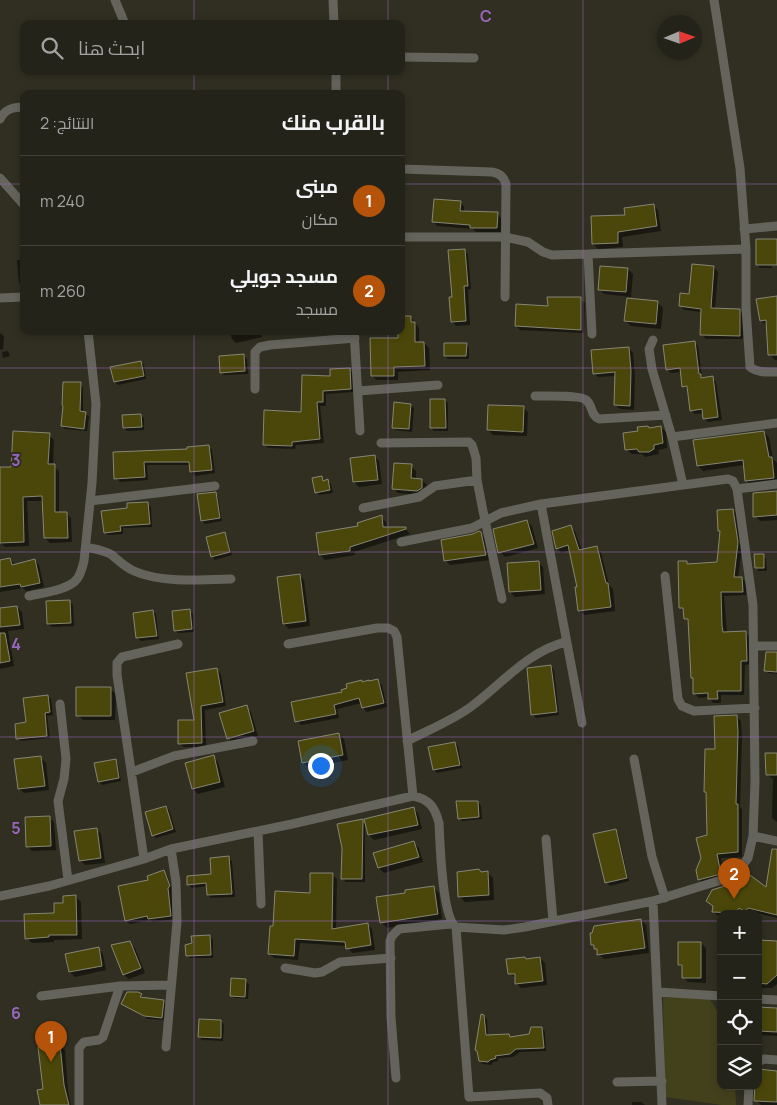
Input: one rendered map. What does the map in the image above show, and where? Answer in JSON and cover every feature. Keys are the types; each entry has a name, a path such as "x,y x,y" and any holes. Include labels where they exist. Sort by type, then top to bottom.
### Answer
{"street":[{"path":"115,0 123,20"},
{"path":"333,0 334,20"},
{"path":"714,0 740,168 746,249 746,308 750,367 763,372 777,372"},
{"path":"405,57 474,58"},
{"path":"336,75 336,90"},
{"path":"0,119 3,112 20,108"},
{"path":"405,169 498,173 505,179 506,297"},
{"path":"0,178 20,200"},
{"path":"744,229 777,226"},
{"path":"405,237 505,237 528,242 543,252 552,255 746,249"},
{"path":"588,254 592,334"},
{"path":"0,298 20,297"},
{"path":"29,596 66,587 76,582 81,574 86,547 90,502 96,404 88,335"},
{"path":"255,389 255,352 260,347 354,335 360,431"},
{"path":"653,340 649,349 652,369 672,437 683,484"},
{"path":"358,391 438,385"},
{"path":"535,396 582,398 589,403 594,416 598,419 666,415"},
{"path":"672,437 777,423"},
{"path":"381,443 469,442 472,445 476,458 477,480 502,599"},
{"path":"396,1078 390,1017 390,942 392,936 399,929 454,926 504,930 653,901 731,877 748,858 753,836 755,708 753,605 737,489 733,481 728,479 683,484 541,504 501,513 472,528 401,542"},
{"path":"364,508 419,498 435,486 477,480"},
{"path":"737,489 777,484"},
{"path":"90,502 215,486"},
{"path":"541,504 582,723"},
{"path":"86,547 102,550 112,555 124,566 146,575 197,580 231,578"},
{"path":"665,576 678,699 682,706 694,711 755,708"},
{"path":"288,644 377,628 388,628 394,631 413,796"},
{"path":"407,741 469,708 497,687 527,660 556,644 566,642"},
{"path":"144,859 117,675 117,662 122,657 178,644"},
{"path":"754,646 777,646"},
{"path":"60,704 66,759 64,779 58,801 68,880"},
{"path":"132,772 174,756 253,741"},
{"path":"634,759 652,857 665,898"},
{"path":"0,896 68,880 144,859 171,849 413,796 429,802 436,812 439,823 446,903 454,926 470,1097 540,1093 547,1098 548,1105"},
{"path":"258,831 261,904"},
{"path":"753,836 777,841"},
{"path":"546,839 553,921"},
{"path":"166,1047 177,922 176,882 171,849"},
{"path":"653,901 662,1105"},
{"path":"285,968 315,973 322,972 340,962 391,958"},
{"path":"41,996 120,986 171,986"},
{"path":"79,1105 79,1048 84,1042 99,1040 103,1036 120,986"},
{"path":"658,992 717,996"},
{"path":"762,999 777,1000"},
{"path":"762,1059 777,1060"},
{"path":"617,1082 662,1081"},
{"path":"748,1105 749,1090"}],"shaded area":[{"path":"663,996 710,999 717,1011 717,1090 735,1090 736,1105 722,1105 665,1097"}],"building":[{"path":"434,199 461,201 460,211 498,212 497,228 470,228 470,225 432,222"},
{"path":"654,204 657,226 618,232 618,243 592,244 591,216 625,215 624,208"},
{"path":"756,239 777,239 777,265 756,265"},
{"path":"465,249 468,286 464,286 466,321 451,322 449,297 452,297 448,250"},
{"path":"692,264 714,266 711,308 740,309 740,336 700,335 701,309 679,306 680,293 689,294"},
{"path":"600,266 628,268 626,292 598,290"},
{"path":"777,296 777,355 768,355 766,320 760,321 756,299"},
{"path":"547,297 581,297 581,330 515,326 516,304 548,306"},
{"path":"627,298 658,301 656,324 624,321"},
{"path":"405,316 411,316 411,322 415,322 415,342 424,342 425,366 394,367 394,376 371,376 370,338 398,338 398,335 405,335"},
{"path":"695,341 701,378 713,376 718,417 703,419 702,409 690,411 687,386 682,387 680,368 666,370 663,345"},
{"path":"444,343 467,343 466,356 444,356"},
{"path":"629,347 631,371 630,406 614,405 615,372 593,374 591,350"},
{"path":"244,354 245,371 220,373 219,356"},
{"path":"141,361 144,376 114,382 110,367"},
{"path":"350,368 351,389 323,391 323,402 317,402 320,439 292,442 292,446 263,445 264,410 301,412 302,375 330,376 330,369"},
{"path":"63,382 81,382 80,411 86,412 84,429 61,426"},
{"path":"430,399 445,399 446,428 430,428"},
{"path":"394,402 411,404 409,429 392,428"},
{"path":"488,405 524,406 523,432 487,430"},
{"path":"141,414 142,427 123,428 122,415"},
{"path":"648,426 649,428 661,426 663,443 654,445 654,449 649,452 639,452 637,449 625,450 623,433 638,431 637,427"},
{"path":"13,431 50,433 48,464 55,464 55,512 67,512 68,538 44,538 42,496 23,497 24,542 0,543 0,467 11,467"},
{"path":"764,431 769,457 772,457 774,478 745,481 743,460 697,466 693,440"},
{"path":"209,445 212,470 190,472 189,462 144,462 145,477 114,479 113,452 187,449 187,447"},
{"path":"375,455 378,480 353,482 350,458"},
{"path":"394,463 412,464 411,478 422,479 422,488 417,491 392,489"},
{"path":"322,476 323,481 328,479 330,490 315,493 312,478"},
{"path":"777,491 777,515 753,517 753,493"},
{"path":"216,492 220,518 201,521 197,494"},
{"path":"148,502 150,524 120,526 121,531 104,533 101,511 127,508 127,503"},
{"path":"733,509 738,542 734,577 742,577 743,592 721,592 722,626 723,632 746,631 747,661 741,661 741,691 717,691 718,699 708,699 708,693 693,694 688,619 684,619 683,608 679,608 678,561 687,561 687,564 717,562 720,531 718,531 717,510"},
{"path":"382,515 383,527 406,527 406,529 350,547 350,551 319,555 316,533 358,526 357,523"},
{"path":"527,520 534,544 498,553 493,529"},
{"path":"571,525 579,550 597,546 606,583 608,583 611,607 578,611 575,587 577,587 568,545 556,549 552,531"},
{"path":"225,532 230,552 211,557 206,537"},
{"path":"481,532 486,555 444,561 441,540 473,534"},
{"path":"754,554 764,554 764,568 755,568"},
{"path":"10,558 12,565 35,559 40,583 21,587 20,584 0,587 0,560"},
{"path":"539,561 541,590 509,592 507,563"},
{"path":"300,574 306,621 283,624 277,577"},
{"path":"70,600 71,623 47,624 46,601"},
{"path":"17,606 20,625 0,627 0,608"},
{"path":"190,609 192,629 174,631 172,611"},
{"path":"153,610 157,636 136,638 133,613"},
{"path":"0,633 5,633 10,661 0,663"},
{"path":"766,652 777,652 777,672 764,671"},
{"path":"551,665 557,712 531,715 527,668"},
{"path":"217,668 223,702 201,706 202,743 178,744 178,720 194,720 186,673"},
{"path":"378,679 384,703 362,708 359,698 334,705 336,714 295,722 291,702 342,692 341,690 347,688 346,684"},
{"path":"76,687 111,687 111,716 76,716"},
{"path":"48,695 50,712 45,713 47,736 16,739 15,724 26,722 23,698"},
{"path":"247,705 254,731 227,739 219,713"},
{"path":"737,715 736,804 738,804 738,852 717,854 721,874 698,880 696,870 701,858 696,838 707,835 706,792 704,792 705,749 715,749 714,716"},
{"path":"339,733 343,755 302,763 298,741"},
{"path":"455,742 460,765 433,770 428,747"},
{"path":"765,753 777,753 777,775 766,775"},
{"path":"214,755 220,782 192,789 185,763"},
{"path":"41,756 45,786 18,789 14,759"},
{"path":"116,759 119,778 98,782 94,763"},
{"path":"456,801 478,801 479,817 458,819"},
{"path":"166,806 173,829 152,836 145,812"},
{"path":"414,807 418,825 368,835 364,819"},
{"path":"50,816 51,846 26,847 25,817"},
{"path":"363,819 362,879 341,879 342,848 337,824"},
{"path":"97,828 101,858 79,861 74,831"},
{"path":"616,829 627,878 605,883 593,834"},
{"path":"414,841 419,857 378,868 373,853"},
{"path":"772,849 777,849 777,915 748,908 746,910 739,908 738,910 717,910 717,912 712,912 713,906 706,901 712,890 736,881 739,883 743,878 746,881 750,875 766,887"},
{"path":"229,856 232,894 207,895 206,883 187,885 187,876 211,874 210,858"},
{"path":"479,869 481,872 488,871 489,895 458,897 457,872"},
{"path":"164,870 170,886 168,888 171,916 148,919 147,916 125,921 118,886 148,880 147,876"},
{"path":"310,873 333,873 332,929 368,923 371,945 346,949 345,942 295,939 294,956 268,954 270,926 273,926 275,891 310,893"},
{"path":"434,886 438,914 380,923 376,897"},
{"path":"76,895 77,935 49,935 49,937 25,939 24,914 54,913 54,903 63,903 63,896"},
{"path":"641,919 645,948 597,955 597,949 594,949 594,945 591,945 590,933 592,933 594,926"},
{"path":"210,935 211,955 186,956 185,945 192,943 191,936"},
{"path":"762,940 777,941 777,975 767,984 762,983"},
{"path":"130,941 141,968 123,975 111,945"},
{"path":"678,942 701,942 701,978 682,978 682,965 678,965"},
{"path":"99,947 102,966 69,972 65,954"},
{"path":"525,957 526,959 540,957 543,981 515,984 515,974 508,974 506,959"},
{"path":"231,978 246,979 245,997 230,996"},
{"path":"127,992 138,992 142,994 140,997 164,1000 162,1018 144,1016 121,1004"},
{"path":"762,1007 777,1008 777,1032 762,1031"},
{"path":"481,1014 484,1015 486,1035 509,1034 510,1037 529,1034 531,1027 542,1027 544,1048 516,1049 510,1054 495,1056 496,1058 488,1062 479,1061 477,1051 475,1050"},
{"path":"199,1019 221,1020 221,1038 198,1037"},
{"path":"60,1044 64,1085 69,1105 40,1105 37,1090 43,1089 38,1047"},
{"path":"762,1069 777,1071 777,1102 754,1101 755,1090 762,1090"}],"place":[{"name":"مسجد جويلي","path":"734,899"},
{"name":"مبنى","path":"51,1062"}]}
